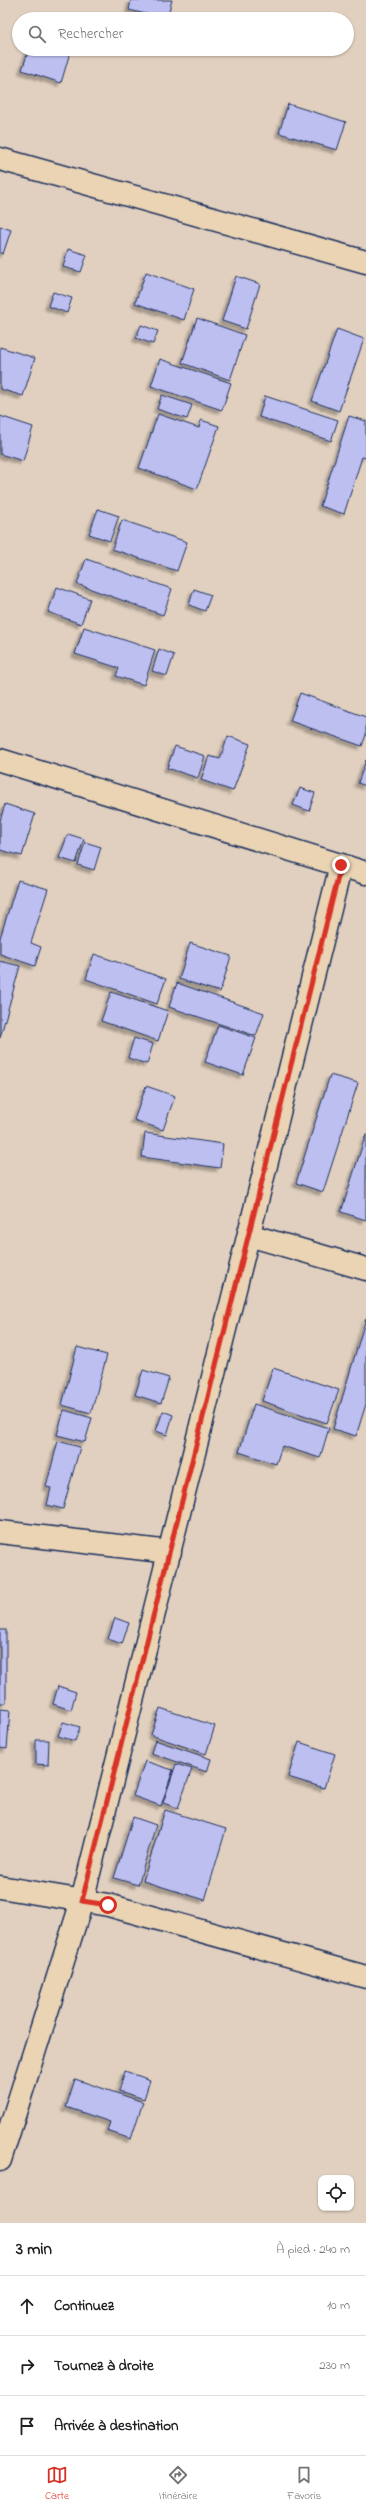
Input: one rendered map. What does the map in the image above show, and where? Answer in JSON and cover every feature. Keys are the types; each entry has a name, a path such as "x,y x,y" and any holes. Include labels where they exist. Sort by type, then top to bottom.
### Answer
{"street":[{"path":"0,159 366,262"},
{"path":"0,760 366,873"},
{"path":"0,2160 82,1901 341,865"},
{"path":"249,1235 366,1269"},
{"path":"0,1532 170,1552"},
{"path":"0,1887 108,1905 366,1977"}],"building":[{"path":"131,0 172,0 169,12 137,12 129,10"},
{"path":"27,56 69,56 61,83 22,70"},
{"path":"288,104 346,122 337,150 279,133"},
{"path":"0,226 11,230 3,254 0,253"},
{"path":"68,249 87,255 81,272 63,267"},
{"path":"146,272 194,289 184,320 135,303"},
{"path":"236,276 260,284 246,329 222,321"},
{"path":"53,292 72,298 67,313 48,306"},
{"path":"197,318 245,335 230,380 182,363"},
{"path":"141,325 158,331 153,344 136,338"},
{"path":"337,329 364,339 339,411 312,401"},
{"path":"0,347 35,358 23,396 0,389"},
{"path":"160,359 231,383 222,410 151,386"},
{"path":"162,395 192,405 187,419 157,409"},
{"path":"265,396 338,420 331,441 259,417"},
{"path":"158,414 199,428 201,420 219,426 197,489 139,468"},
{"path":"0,416 33,427 23,461 0,454"},
{"path":"349,416 366,421 366,458 362,457 344,514 320,506"},
{"path":"98,509 119,516 110,541 89,534"},
{"path":"122,520 187,542 177,571 112,549"},
{"path":"86,559 172,589 163,615 77,584"},
{"path":"57,587 90,599 81,624 48,612"},
{"path":"194,589 211,595 205,611 189,605"},
{"path":"84,627 155,650 144,685 116,676 119,668 75,654"},
{"path":"159,649 174,655 167,676 152,671"},
{"path":"300,693 366,717 366,735 362,746 290,721"},
{"path":"228,736 250,744 233,791 201,780 209,756 220,759"},
{"path":"175,746 205,756 198,778 167,768"},
{"path":"366,760 366,786 358,783"},
{"path":"300,788 315,793 309,811 293,805"},
{"path":"5,804 35,814 22,856 0,850 0,821"},
{"path":"68,834 84,839 76,863 59,858"},
{"path":"85,842 101,847 94,870 78,865"},
{"path":"18,880 48,889 31,943 41,947 35,966 0,954 0,938"},
{"path":"190,943 231,956 220,992 179,979"},
{"path":"94,954 166,979 157,1004 86,979"},
{"path":"0,961 20,966 0,1038"},
{"path":"177,983 264,1013 256,1036 169,1007"},
{"path":"111,992 168,1011 158,1041 101,1021"},
{"path":"218,1025 256,1038 243,1075 205,1062"},
{"path":"134,1038 153,1044 147,1064 128,1058"},
{"path":"330,1075 358,1083 323,1192 296,1183"},
{"path":"146,1086 175,1096 163,1130 134,1120"},
{"path":"145,1133 223,1144 220,1168 142,1157"},
{"path":"366,1134 366,1220 341,1212"},
{"path":"366,1318 366,1404 356,1436 333,1429"},
{"path":"77,1347 107,1355 91,1413 62,1405"},
{"path":"273,1368 339,1390 327,1423 262,1401"},
{"path":"143,1370 169,1378 161,1403 135,1395"},
{"path":"254,1404 329,1428 320,1458 282,1446 276,1464 239,1452"},
{"path":"64,1410 92,1418 85,1442 57,1435"},
{"path":"163,1411 173,1415 167,1435 156,1431"},
{"path":"58,1441 80,1447 63,1509 47,1505 51,1488 46,1487"},
{"path":"115,1618 129,1623 122,1644 108,1639"},
{"path":"0,1630 6,1630 6,1703 0,1703"},
{"path":"58,1686 76,1692 71,1710 53,1704"},
{"path":"160,1708 215,1726 206,1754 151,1735"},
{"path":"0,1709 10,1710 7,1749 0,1748"},
{"path":"63,1722 80,1727 75,1741 58,1736"},
{"path":"36,1740 49,1740 48,1765 36,1764"},
{"path":"155,1740 211,1759 207,1772 151,1753"},
{"path":"299,1742 335,1754 324,1788 288,1777"},
{"path":"145,1761 173,1770 161,1806 133,1796"},
{"path":"176,1764 192,1769 178,1808 163,1803"},
{"path":"165,1810 226,1829 205,1900 143,1881"},
{"path":"133,1817 156,1825 138,1885 114,1878"},
{"path":"125,2071 150,2080 144,2099 119,2091"},
{"path":"75,2079 143,2102 131,2139 107,2131 110,2122 66,2107"}],"route":[{"path":"108,1905 82,1901 341,865"}]}
